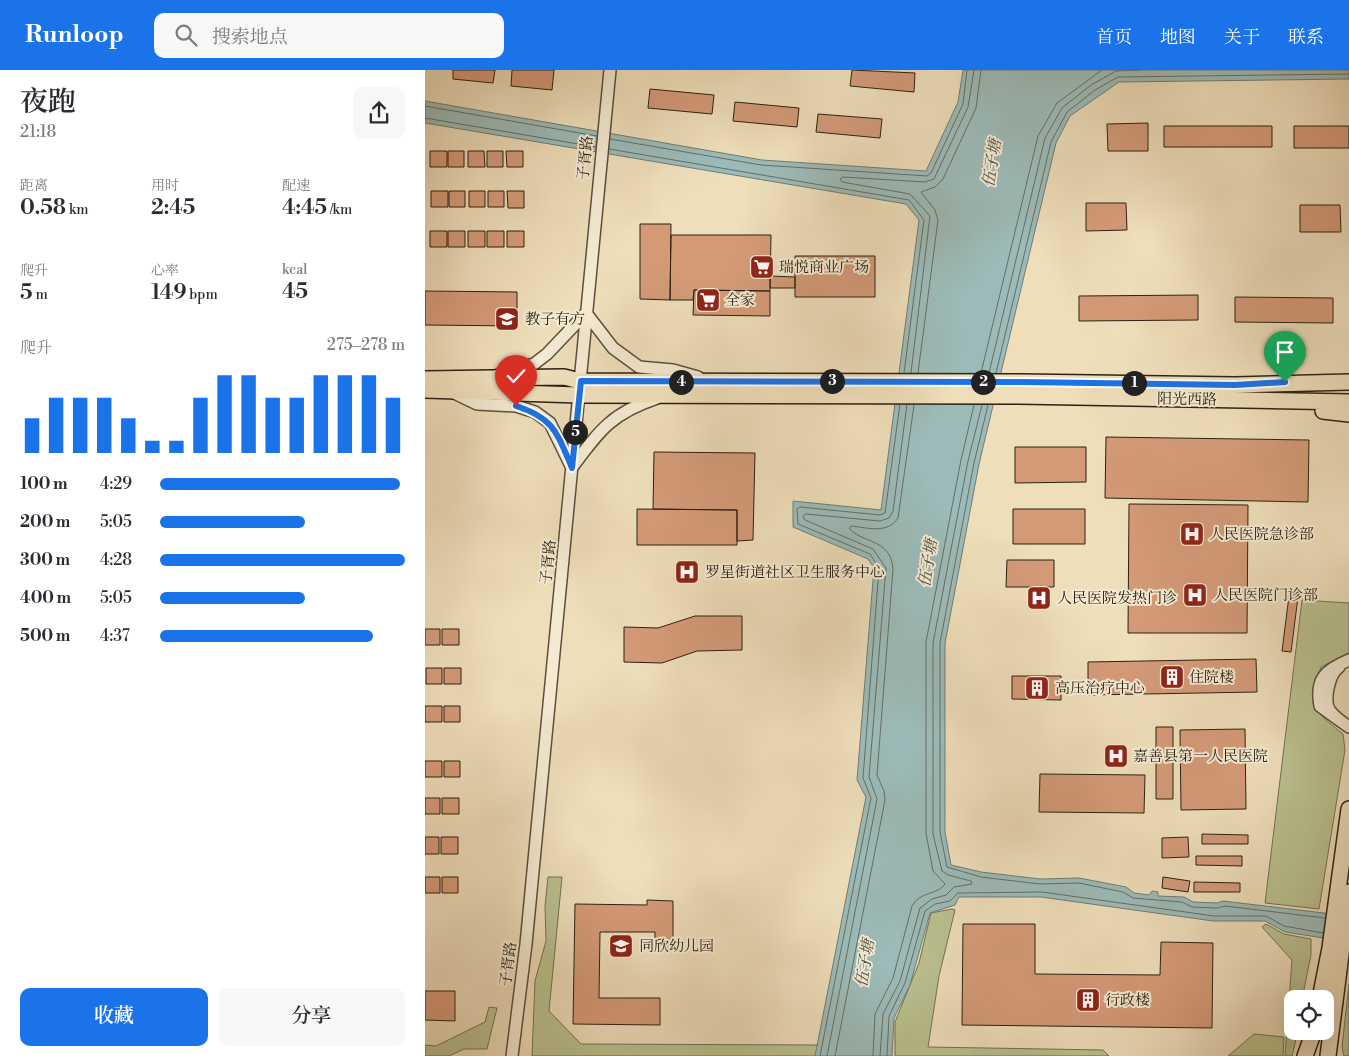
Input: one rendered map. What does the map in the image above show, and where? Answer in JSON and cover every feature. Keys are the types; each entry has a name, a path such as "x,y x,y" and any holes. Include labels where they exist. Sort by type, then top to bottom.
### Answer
{"main road":[{"path":"1310,382 1338,377 1349,372"},
{"name":"阳光西路","path":"425,379 564,377 580,388 667,395 878,388"},
{"name":"阳光西路","path":"425,390 452,392 580,388 707,380 878,388 1020,389 1349,382"},
{"name":"阳光西路","path":"1020,389 1349,402"},
{"path":"1275,400 1302,410 1349,414"},
{"path":"1328,990 1344,899 1349,809"},
{"path":"1323,990 1336,948"},
{"path":"1305,1056 1315,1040"},
{"path":"1313,1056 1318,1040"},
{"path":"1323,1040 1329,1056"}],"street":[{"name":"子胥路","path":"512,1054 526,944 580,388 598,178 610,70"},
{"path":"490,377 534,364 560,342 586,313 613,348 639,367 673,370 707,380"},
{"path":"452,392 477,404 516,406 535,412 550,423 572,468 598,433 616,416 636,405 667,395"},
{"path":"1346,661 1332,672 1326,701 1330,711 1346,725"}],"green space":[{"path":"1302,600 1349,603 1349,653 1321,667 1314,691 1315,706 1325,719 1343,734 1345,750 1319,909 1265,903"},
{"path":"548,877 562,877 549,1011 581,1044 819,1045 816,1056 532,1056 535,981 546,941 545,906"},
{"path":"955,910 939,976 928,1047 1103,1050 1109,1056 895,1056 895,1022 919,963 931,913"},
{"path":"1266,924 1284,934 1311,939 1311,955 1304,990 1290,990 1292,960 1262,927"},
{"path":"1349,984 1349,1056 1344,1056 1342,1047"},
{"path":"489,1007 497,1008 487,1049 464,1049 449,1056 425,1056 425,1045 436,1046 485,1022"},
{"path":"1254,1034 1284,1037 1283,1056 1228,1056"},
{"path":"1286,1040 1296,1040 1292,1056 1285,1056"}],"water":[{"name":"伍子塘","path":"963,70 1349,70 1349,79 1119,82 1070,116 1056,143 979,464 945,643 945,832 951,865 981,872 1040,879 1079,878 1126,887 1134,893 1149,895 1152,891 1158,892 1158,896 1184,897 1193,902 1217,903 1223,901 1349,916 1349,942 1285,932 1265,921 1213,921 1041,897 959,897 955,905 930,913 910,985 894,1018 892,1056 815,1056 866,797 857,780 874,568 868,559 793,527 793,501 881,510 919,220 906,204 425,123 425,101 762,160 926,171 958,102"}],"building":[{"path":"453,70 495,70 493,83 453,79"},
{"path":"512,70 554,70 552,90 511,86"},
{"path":"852,70 915,73 914,92 850,86"},
{"path":"650,89 714,95 712,114 648,108"},
{"path":"735,102 799,108 797,127 733,121"},
{"path":"818,114 882,119 880,138 816,132"},
{"path":"1148,123 1148,151 1108,151 1107,124"},
{"path":"1164,126 1272,126 1272,147 1164,147"},
{"path":"1294,126 1349,126 1349,148 1294,148"},
{"path":"430,151 447,151 447,167 430,167"},
{"path":"448,151 464,151 464,167 448,167"},
{"path":"468,151 484,151 485,167 468,167"},
{"path":"487,151 503,151 503,167 487,167"},
{"path":"506,151 523,151 523,167 507,167"},
{"path":"431,191 448,191 448,207 431,207"},
{"path":"449,191 465,191 465,207 449,207"},
{"path":"469,191 485,191 485,207 469,207"},
{"path":"488,191 504,191 504,207 488,207"},
{"path":"507,191 524,191 524,208 508,208"},
{"path":"1086,203 1126,203 1127,230 1086,231"},
{"path":"1300,205 1340,205 1341,232 1300,232"},
{"path":"640,224 671,224 670,300 640,299"},
{"path":"430,231 447,231 447,247 430,247"},
{"path":"448,231 465,231 465,247 448,247"},
{"path":"468,231 485,231 485,247 468,247"},
{"path":"487,231 504,231 504,247 487,247"},
{"path":"507,231 524,231 524,247 507,247"},
{"path":"671,235 771,235 770,291 694,290 693,300 670,300"},
{"path":"795,256 875,256 875,297 795,297"},
{"path":"770,276 795,277 795,288 770,288"},
{"path":"694,290 770,291 770,316 693,315"},
{"path":"425,291 517,292 517,326 425,325"},
{"path":"1198,295 1198,320 1079,321 1079,296"},
{"path":"1235,297 1333,298 1333,323 1235,322"},
{"path":"1106,437 1309,440 1308,502 1105,498"},
{"path":"1015,447 1086,447 1086,482 1015,483"},
{"path":"654,452 755,453 753,540 737,541 737,510 653,509"},
{"path":"1129,504 1248,505 1247,633 1128,633"},
{"path":"637,509 737,510 737,545 637,545"},
{"path":"1013,509 1085,509 1085,544 1013,544"},
{"path":"1007,560 1054,560 1054,587 1006,587"},
{"path":"1289,596 1298,597 1291,652 1282,651"},
{"path":"695,616 742,616 742,650 697,651 662,663 624,662 624,627 658,628"},
{"path":"425,629 440,629 440,645 425,645"},
{"path":"442,629 459,629 459,645 442,645"},
{"name":"住院楼","path":"1256,659 1257,692 1088,695 1088,662"},
{"path":"426,668 442,668 442,684 426,684"},
{"path":"444,668 461,668 461,684 444,684"},
{"name":"高压治疗中心","path":"1012,676 1061,676 1061,700 1012,699"},
{"path":"425,706 442,706 442,722 425,722"},
{"path":"444,706 460,706 460,722 444,722"},
{"path":"1156,727 1173,727 1173,799 1156,799"},
{"path":"1245,729 1246,809 1181,810 1180,730"},
{"path":"425,761 442,761 442,777 425,777"},
{"path":"444,761 460,761 460,777 444,777"},
{"path":"1040,774 1145,775 1144,813 1039,812"},
{"path":"425,798 440,798 440,814 425,814"},
{"path":"442,798 459,798 459,814 442,814"},
{"path":"1202,834 1248,835 1248,844 1202,844"},
{"path":"425,837 439,837 439,854 425,854"},
{"path":"441,837 458,837 458,854 441,854"},
{"path":"1188,837 1189,857 1162,858 1162,838"},
{"path":"1196,856 1242,856 1242,866 1196,865"},
{"path":"425,877 440,877 440,893 425,893"},
{"path":"442,877 458,877 458,893 442,893"},
{"path":"1163,877 1190,881 1188,892 1162,888"},
{"path":"1194,882 1240,883 1240,892 1194,892"},
{"path":"647,900 673,901 673,951 655,951 655,932 600,932 599,998 660,998 660,1025 573,1024 575,904 647,905"},
{"name":"行政楼","path":"963,924 1035,924 1035,974 1160,975 1161,942 1213,943 1212,1028 962,1025"},
{"path":"425,991 455,991 455,1021 425,1020"}],"place":[{"name":"瑞悦商业广场","path":"762,267"},
{"name":"全家","path":"708,300"},
{"name":"教子有方","path":"507,319"},
{"name":"人民医院急诊部","path":"1192,534"},
{"name":"罗星街道社区卫生服务中心","path":"687,572"},
{"name":"人民医院门诊部","path":"1195,595"},
{"name":"人民医院发热门诊","path":"1039,598"},
{"name":"住院楼","path":"1172,677"},
{"name":"高压治疗中心","path":"1037,688"},
{"name":"嘉善县第一人民医院","path":"1116,756"},
{"name":"同欣幼儿园","path":"621,946"},
{"name":"行政楼","path":"1088,1000"}],"route":[{"path":"516,406 535,412 550,423 572,468 581,381 686,382 707,380 1235,385 1285,382"}]}
